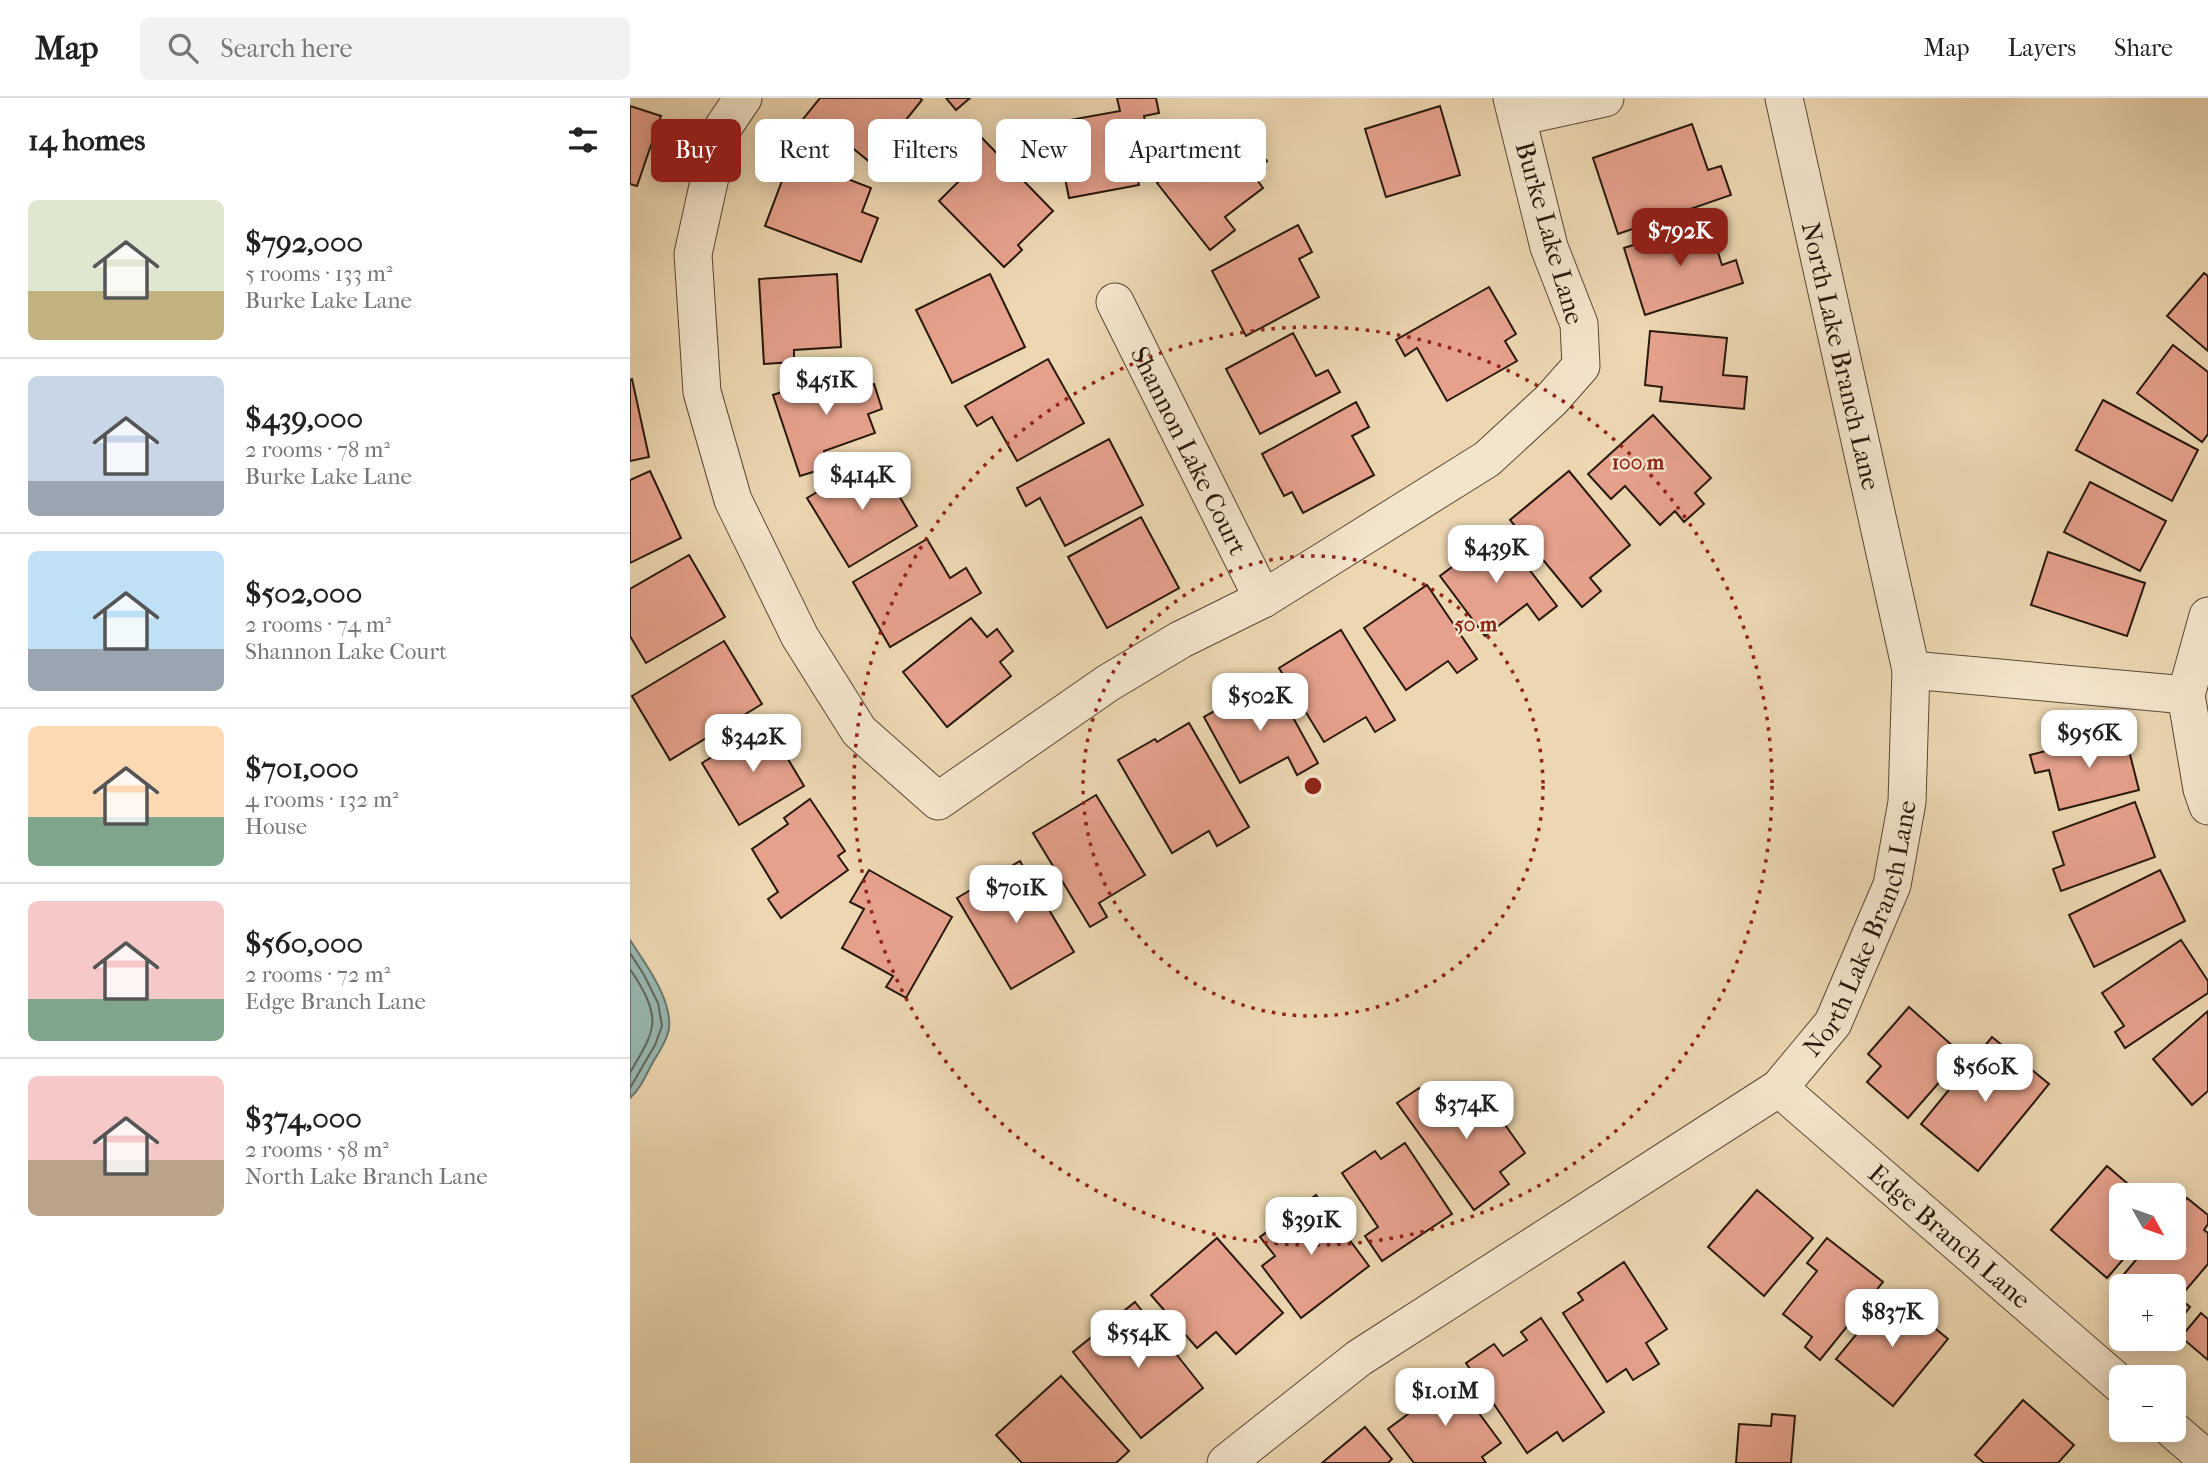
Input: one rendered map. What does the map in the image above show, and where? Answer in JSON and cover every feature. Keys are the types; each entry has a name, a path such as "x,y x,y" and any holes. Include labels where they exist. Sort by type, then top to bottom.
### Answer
{"street":[{"name":"Burke Lake Lane","path":"743,98 720,132 693,254 702,392 733,500 800,637 859,731 938,802 1108,683 1180,640 1264,599 1487,459 1551,400 1581,366 1579,324 1549,247 1514,108"},
{"path":"1514,108 1605,98"},
{"name":"North Lake Branch Lane","path":"1226,1463 1359,1358 1779,1088 1833,1023 1892,885 1907,802 1911,670 1784,98"},
{"name":"Shannon Lake Court","path":"1115,302 1264,599"},
{"path":"2208,616 2186,695 2202,789 2208,806"},
{"path":"1911,670 2186,695"},
{"name":"Edge Branch Lane","path":"1779,1088 2109,1374"},
{"path":"2186,1441 2208,1460"}],"water":[{"path":"630,940 662,993 669,1017 669,1028 665,1041 643,1081 630,1098"}],"building":[{"path":"820,98 922,100 907,119 868,119 868,161 854,149 854,119 803,119"},
{"path":"946,98 970,98 956,110"},
{"path":"1117,98 1156,98 1159,113 1144,116 1145,119 1105,119 1105,182 1138,182 1139,185 1069,198 1066,182 1091,182 1091,119 1076,119 1120,111"},
{"path":"630,106 661,116 660,119 651,119 651,145 637,186 630,184"},
{"path":"1440,106 1460,175 1386,197 1365,129"},
{"path":"1692,124 1708,170 1721,166 1731,195 1618,234 1593,158"},
{"path":"982,138 996,152 996,182 1025,182 1053,211 1018,245 1022,250 1004,267 939,201 958,182 982,182"},
{"path":"854,181 871,188 862,212 878,218 861,262 765,226 782,182"},
{"path":"1259,182 1263,188 1225,217 1235,230 1210,250 1157,183"},
{"path":"1708,221 1722,265 1736,260 1743,283 1645,315 1624,248"},
{"path":"1298,225 1312,252 1299,259 1319,297 1246,336 1212,271"},
{"path":"2204,273 2208,276 2208,351 2167,316"},
{"path":"837,274 841,347 794,350 794,362 764,364 759,279"},
{"path":"990,274 1025,347 952,383 916,310"},
{"path":"1489,287 1516,334 1505,341 1517,361 1447,401 1417,348 1405,356 1396,340"},
{"path":"1650,331 1727,338 1723,375 1747,377 1744,409 1660,401 1662,387 1645,385"},
{"path":"1293,333 1316,376 1328,370 1340,392 1260,434 1226,369"},
{"path":"2173,345 2208,372 2208,434 2202,442 2137,393"},
{"path":"1048,359 1084,423 1017,461 992,417 977,426 965,406"},
{"path":"853,368 860,388 874,384 882,409 868,414 875,433 824,451 829,467 800,476 773,395"},
{"path":"632,379 649,457 630,461 630,380"},
{"path":"2103,400 2198,450 2172,501 2076,450"},
{"path":"1356,402 1369,427 1352,436 1374,475 1303,513 1292,492 1284,496 1262,454"},
{"path":"1653,415 1711,478 1695,493 1704,504 1684,522 1675,511 1660,525 1625,486 1611,499 1588,474"},
{"path":"1109,439 1143,505 1065,546 1040,498 1026,506 1017,488"},
{"path":"876,457 917,526 849,567 807,498"},
{"path":"650,471 681,538 630,563 630,480"},
{"path":"1569,471 1630,545 1590,578 1601,591 1582,607 1510,520"},
{"path":"2090,482 2166,521 2140,571 2064,532"},
{"path":"1141,517 1179,588 1107,628 1068,557"},
{"path":"1500,531 1557,606 1539,620 1527,604 1485,636 1440,576"},
{"path":"927,539 950,578 966,568 981,593 890,647 853,582"},
{"path":"2048,552 2145,583 2127,636 2031,605"},
{"path":"689,555 725,617 646,663 630,636 630,589"},
{"path":"1427,585 1477,659 1457,673 1448,661 1406,690 1364,628"},
{"path":"971,618 987,637 997,629 1013,651 1000,662 1011,676 947,727 903,672"},
{"path":"1341,630 1395,720 1375,732 1366,717 1324,742 1279,668"},
{"path":"724,641 762,704 670,760 632,696"},
{"path":"1272,679 1318,763 1297,775 1288,757 1240,783 1204,717"},
{"path":"1189,723 1249,827 1217,846 1209,831 1172,853 1118,760"},
{"path":"767,724 804,786 739,825 702,763"},
{"path":"2124,731 2139,790 2059,810 2049,770 2035,773 2030,755"},
{"path":"1096,795 1145,875 1099,903 1107,917 1090,927 1033,833"},
{"path":"810,799 845,851 838,856 848,870 781,918 768,899 778,892 752,849 788,824 784,818"},
{"path":"2135,802 2155,857 2061,891 2053,869 2064,865 2053,832"},
{"path":"1020,861 1074,952 1011,989 957,898"},
{"path":"869,870 952,917 906,998 886,987 893,976 842,948 864,909 850,902"},
{"path":"2160,870 2185,921 2094,967 2069,915"},
{"path":"2181,940 2208,981 2208,993 2125,1048 2115,1032 2124,1026 2102,993"},
{"path":"1909,1007 1963,1055 1908,1118 1867,1082 1881,1066 1868,1054"},
{"path":"2208,1011 2208,1091 2192,1105 2153,1059"},
{"path":"1992,1037 2049,1084 1978,1171 1921,1124"},
{"path":"1475,1082 1525,1153 1500,1172 1509,1184 1474,1210 1397,1103 1419,1088 1435,1110"},
{"path":"1405,1143 1452,1214 1382,1261 1365,1236 1378,1227 1342,1173 1375,1151 1381,1159"},
{"path":"2107,1166 2127,1183 2109,1183 2109,1260 2123,1260 2107,1278 2051,1230"},
{"path":"1757,1190 1813,1238 1764,1296 1708,1247"},
{"path":"1316,1195 1369,1266 1301,1318 1262,1266 1275,1256 1260,1237"},
{"path":"2186,1199 2208,1215 2208,1224 2204,1230 2208,1233 2208,1264 2186,1290 2186,1274 2124,1274 2136,1260 2186,1260"},
{"path":"1217,1238 1283,1313 1236,1354 1216,1332 1197,1348 1151,1295"},
{"path":"1827,1238 1883,1282 1820,1360 1805,1347 1812,1337 1783,1314 1817,1271 1807,1263"},
{"path":"1624,1262 1667,1329 1646,1343 1659,1364 1633,1380 1626,1369 1607,1382 1563,1313 1583,1300 1578,1293"},
{"path":"1891,1292 1948,1339 1893,1406 1836,1359"},
{"path":"1135,1302 1203,1388 1141,1438 1073,1352"},
{"path":"2201,1313 2208,1319 2208,1360 2186,1341 2186,1331"},
{"path":"1541,1318 1604,1412 1563,1441 1557,1432 1527,1453 1466,1363 1494,1344 1503,1356 1527,1340 1521,1332"},
{"path":"1450,1374 1501,1443 1482,1457 1486,1463 1414,1463 1388,1429 1412,1411 1408,1406"},
{"path":"1061,1376 1129,1451 1116,1463 1022,1463 996,1435"},
{"path":"2023,1400 2074,1445 2058,1463 1984,1463 1975,1455"},
{"path":"1772,1414 1795,1416 1791,1463 1736,1463 1739,1424 1771,1426"},
{"path":"1365,1427 1392,1459 1388,1463 1322,1463"}]}
